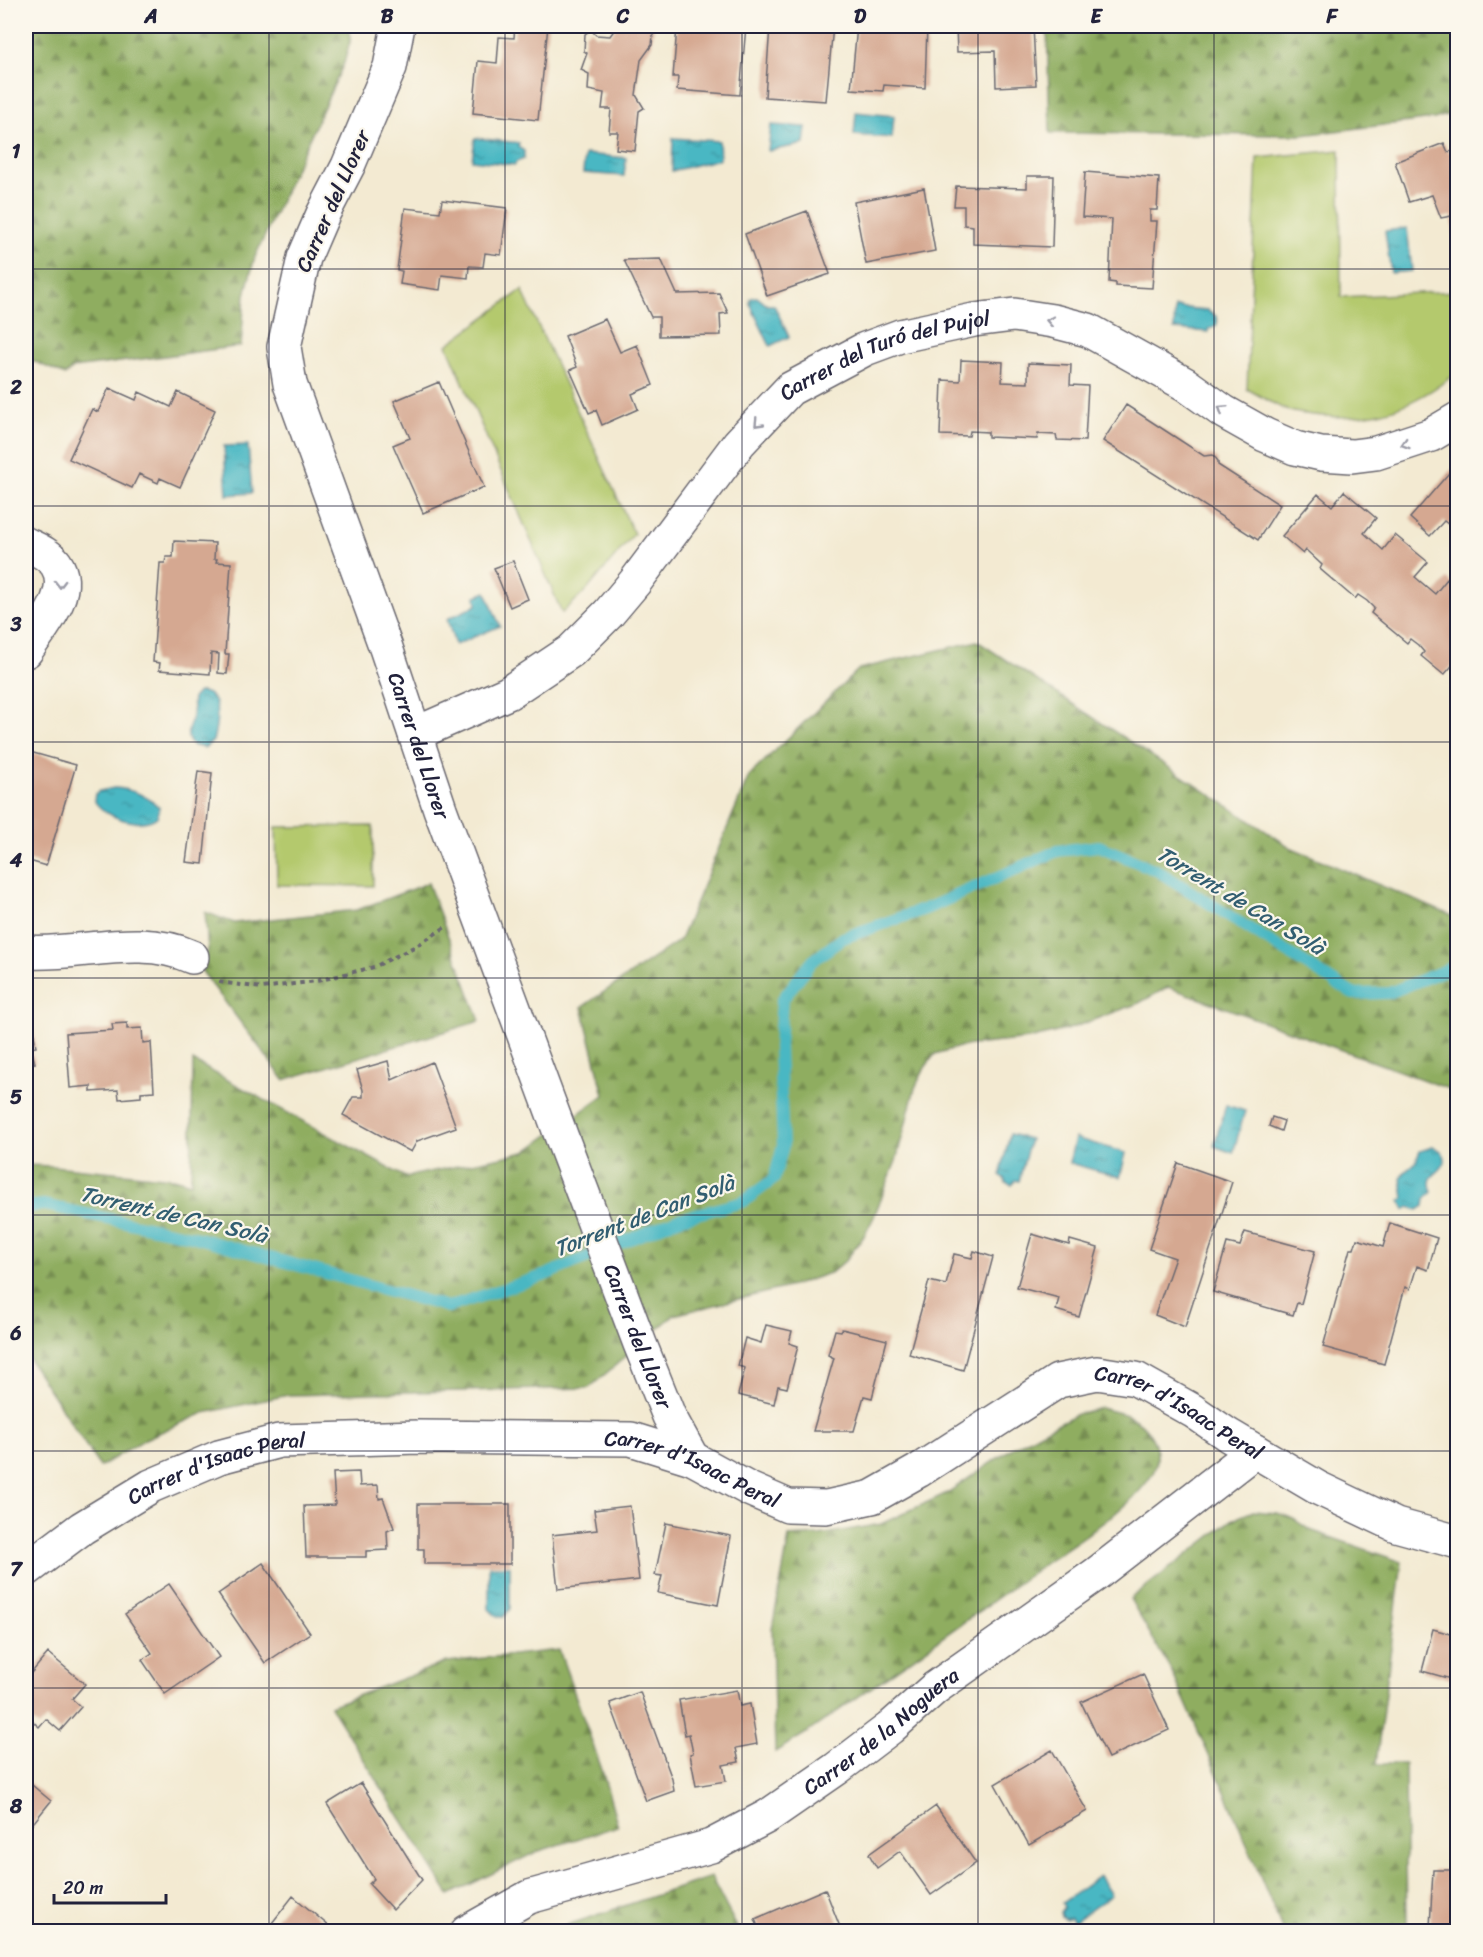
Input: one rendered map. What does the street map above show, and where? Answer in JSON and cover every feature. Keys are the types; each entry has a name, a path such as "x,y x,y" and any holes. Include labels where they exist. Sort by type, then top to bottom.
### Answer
{"street":[{"name":"Carrer del Llorer","path":"398,26 390,67 348,166 323,214 304,258 284,347 290,384 476,907 562,1138 669,1416 692,1458"},
{"name":"Carrer del Turó del Pujol","path":"415,734 508,693 571,651 608,614 635,582 739,443 790,389 865,349 900,336 974,320 1014,315 1053,321 1088,330 1185,384 1224,411 1265,435 1295,448 1321,454 1352,456 1376,453 1431,435 1458,419"},
{"path":"26,544 44,553 57,565 62,581 60,600 26,651"},
{"path":"26,952 123,946 156,947 178,951 192,957"},
{"name":"Carrer d'Isaac Peral","path":"26,1570 82,1528 151,1486 219,1457 279,1441 419,1437 631,1440 692,1458 749,1489 788,1506 826,1507 872,1497 918,1471 1058,1381 1097,1373 1136,1379 1193,1411 1318,1488 1396,1525 1458,1542"},
{"name":"Carrer de la Noguera","path":"467,1932 529,1896 711,1845 768,1816 890,1728 935,1688 1095,1575 1255,1451"}],"path":[{"path":"192,957 216,982 262,988 316,981 374,967 418,945 476,907"}],"green space":[{"path":"26,26 350,26 350,42 344,63 255,257 245,295 241,346 74,368 65,375 26,358"},
{"path":"1047,26 1457,26 1457,112 1434,119 1302,135 1050,133"},
{"path":"1340,150 1341,297 1457,291 1457,373 1411,402 1379,413 1344,417 1309,415 1289,411 1247,389 1257,158"},
{"path":"522,290 634,534 587,590 562,613 447,345"},
{"path":"977,641 1290,847 1457,918 1457,1092 1168,987 1139,1003 1069,1029 1029,1039 963,1046 935,1054 924,1069 915,1088 896,1161 873,1219 864,1236 846,1260 832,1272 792,1286 674,1315 589,1388 288,1395 204,1413 145,1439 100,1467 26,1355 26,1165 173,1178 191,1183 193,1061 405,1177 525,1152 604,1095 582,1007 680,940 749,776 859,669"},
{"path":"373,826 373,886 277,885 276,827"},
{"path":"428,883 480,1021 284,1080 201,970 208,950 205,912 234,923 357,910"},
{"path":"1101,1408 1135,1419 1147,1431 1155,1446 1157,1463 1154,1471 1134,1496 1106,1521 958,1627 808,1732 775,1752 772,1629 789,1537 819,1535 881,1524 947,1493 1011,1449 1043,1431 1077,1414"},
{"path":"1253,1511 1277,1513 1292,1518 1310,1530 1402,1562 1376,1764 1405,1764 1407,1931 1283,1931 1172,1672 1130,1599 1232,1520"},
{"path":"559,1650 601,1767 618,1826 536,1852 449,1895 330,1706 447,1662"},
{"path":"711,1877 739,1931 549,1931"}],"water":[{"path":"856,112 894,116 892,138 854,135"},
{"path":"771,125 806,127 804,144 768,151"},
{"path":"475,138 519,143 518,147 524,151 524,159 516,162 515,165 472,160"},
{"path":"673,138 719,141 720,159 672,171"},
{"path":"585,154 626,158 624,176 583,173"},
{"path":"1407,228 1412,271 1391,273 1385,231"},
{"path":"754,297 767,305 774,305 789,337 770,346 750,304 750,299"},
{"path":"1175,307 1208,310 1217,317 1217,324 1208,329 1208,332 1174,329"},
{"path":"248,445 252,493 227,495 224,446"},
{"path":"486,592 500,626 455,645 447,619 477,605 476,596"},
{"path":"199,692 207,693 212,697 217,718 213,741 204,748 192,745 188,737 193,712 193,697"},
{"path":"114,788 133,791 149,799 159,807 158,816 143,822 133,822 114,817 106,812 94,800 95,794"},
{"path":"1226,1105 1245,1111 1233,1153 1214,1146"},
{"path":"1010,1134 1030,1139 1019,1181 1015,1180 1012,1185 1006,1183 1000,1176"},
{"path":"1075,1138 1126,1153 1120,1177 1069,1163"},
{"path":"1432,1147 1442,1152 1445,1161 1431,1178 1432,1192 1425,1199 1424,1206 1418,1210 1409,1207 1405,1210 1400,1201 1404,1198 1401,1179 1415,1163 1420,1151"},
{"path":"489,1566 510,1566 510,1609 503,1617 497,1617 489,1609"},
{"path":"1099,1876 1111,1895 1074,1922 1071,1918 1066,1920 1061,1917 1060,1912 1064,1907 1062,1903"}],"building":[{"path":"515,26 548,26 538,120 473,113 478,61 497,63 499,37 514,38"},
{"path":"617,26 654,26 652,45 641,60 636,95 644,108 639,111 635,151 616,149 618,132 609,132 611,109 602,109 604,93 588,90 589,74 581,70 587,53 584,51 585,34 591,30 596,35 610,36"},
{"path":"699,26 746,26 740,95 677,90 678,77 673,77 677,27 698,29"},
{"path":"770,26 833,26 826,101 765,97"},
{"path":"857,26 927,26 925,88 884,85 883,91 851,89"},
{"path":"956,26 1033,26 1036,85 996,87 995,51 957,52"},
{"path":"1444,143 1448,152 1458,150 1458,263 1456,263 1452,216 1441,218 1432,195 1409,202 1395,162"},
{"path":"1085,172 1159,178 1157,210 1150,210 1150,221 1157,221 1152,288 1116,286 1116,283 1109,282 1112,219 1082,217"},
{"path":"1027,176 1054,176 1052,247 973,244 973,226 964,225 964,206 954,206 956,186 1027,188"},
{"path":"924,188 935,251 866,264 854,202"},
{"path":"442,200 507,208 501,255 485,253 483,267 469,266 468,278 442,275 440,290 400,284 402,271 397,270 405,208 440,212"},
{"path":"807,211 830,274 767,296 745,234"},
{"path":"661,259 677,294 719,293 728,313 720,314 721,335 659,336 659,317 651,317 624,260"},
{"path":"605,319 620,352 637,345 653,385 632,394 638,409 602,425 596,410 589,413 570,370 577,367 565,336"},
{"path":"961,360 1003,362 1002,382 1028,383 1028,363 1071,365 1070,385 1088,386 1085,441 1057,440 1056,435 1038,434 1037,439 988,437 988,432 970,431 969,436 940,435 942,380 960,381"},
{"path":"439,382 484,487 423,513 393,445 410,438 394,401"},
{"path":"109,388 136,400 139,392 171,407 178,392 215,410 180,487 160,478 158,483 139,474 132,488 69,459 92,409 98,412"},
{"path":"1126,405 1204,456 1213,455 1218,465 1280,505 1258,540 1103,441"},
{"path":"1455,466 1458,469 1458,532 1444,521 1430,536 1410,518"},
{"path":"1344,491 1376,518 1364,533 1383,550 1395,535 1428,562 1415,577 1435,594 1447,579 1458,588 1458,659 1444,675 1421,656 1424,652 1418,645 1410,639 1407,643 1371,613 1374,608 1367,601 1358,595 1355,599 1320,569 1322,565 1306,550 1303,554 1282,536 1318,494 1332,506"},
{"path":"174,541 215,543 214,559 217,559 216,562 231,563 225,654 229,654 227,674 218,673 219,654 211,653 210,674 159,670 160,663 153,662 160,563 165,563 166,557 173,557"},
{"path":"513,561 528,599 510,607 494,568"},
{"path":"30,752 76,765 46,866 26,860 26,768"},
{"path":"198,771 212,773 203,864 186,862"},
{"path":"26,1004 29,1004 36,1047 31,1048 35,1063 26,1064"},
{"path":"127,1023 127,1029 142,1028 143,1043 151,1042 154,1091 141,1092 141,1097 119,1099 118,1090 91,1092 91,1086 70,1088 66,1033 113,1030 112,1024"},
{"path":"388,1061 392,1080 432,1062 456,1127 417,1141 411,1152 343,1115 353,1097 363,1097 357,1070"},
{"path":"1272,1117 1284,1121 1281,1131 1269,1126"},
{"path":"1178,1163 1232,1182 1185,1327 1155,1315 1175,1258 1149,1249"},
{"path":"1390,1223 1437,1238 1428,1270 1417,1266 1410,1289 1405,1287 1384,1364 1323,1347 1350,1249 1354,1249 1357,1239 1383,1247"},
{"path":"1245,1232 1315,1251 1301,1304 1297,1303 1293,1315 1213,1292 1227,1243 1240,1246"},
{"path":"1032,1234 1069,1245 1070,1240 1098,1248 1079,1317 1056,1310 1059,1298 1017,1287"},
{"path":"974,1251 993,1257 963,1370 909,1354 929,1281 946,1285 954,1254 972,1258"},
{"path":"766,1325 792,1331 789,1343 798,1346 787,1388 778,1386 774,1404 738,1395 745,1368 738,1366 745,1338 761,1343"},
{"path":"842,1329 887,1340 872,1398 864,1396 854,1431 813,1431 834,1358 828,1355 835,1330 841,1331"},
{"path":"359,1472 360,1486 378,1485 379,1499 383,1498 394,1528 387,1531 388,1550 366,1551 366,1557 306,1557 304,1506 335,1505 333,1473"},
{"path":"418,1504 510,1504 510,1564 424,1564 424,1549 418,1549"},
{"path":"630,1506 639,1580 558,1589 552,1535 597,1530 594,1510"},
{"path":"666,1523 731,1536 718,1605 658,1593 662,1576 655,1575"},
{"path":"263,1563 310,1633 265,1663 218,1594"},
{"path":"169,1584 219,1657 165,1694 142,1660 152,1653 125,1614"},
{"path":"1433,1629 1458,1636 1458,1681 1422,1671"},
{"path":"48,1653 85,1684 72,1699 81,1707 60,1731 46,1719 39,1727 26,1715 26,1676 27,1678"},
{"path":"1143,1674 1169,1730 1108,1758 1081,1702"},
{"path":"737,1690 740,1706 750,1704 757,1744 736,1748 739,1762 723,1765 726,1781 696,1786 690,1754 693,1753 689,1734 685,1735 679,1700"},
{"path":"640,1692 672,1779 674,1791 646,1801 610,1703"},
{"path":"1052,1750 1087,1811 1029,1845 995,1784"},
{"path":"26,1780 51,1801 26,1832"},
{"path":"361,1783 422,1880 393,1910 369,1884 374,1879 327,1804"},
{"path":"936,1806 976,1863 931,1895 900,1851 877,1868 869,1854"},
{"path":"1433,1870 1458,1870 1458,1928 1430,1927"},
{"path":"825,1889 842,1932 760,1932 755,1919"},
{"path":"293,1896 336,1932 265,1932"}],"waterway":[{"name":"Torrent de Can Solà","path":"26,1207 44,1205 191,1236 448,1307 543,1276 678,1219 743,1202 774,1179 783,1146 779,1047 782,1000 811,962 843,938 928,908 1057,851 1099,846 1158,871 1353,994 1389,993 1458,965"}]}
